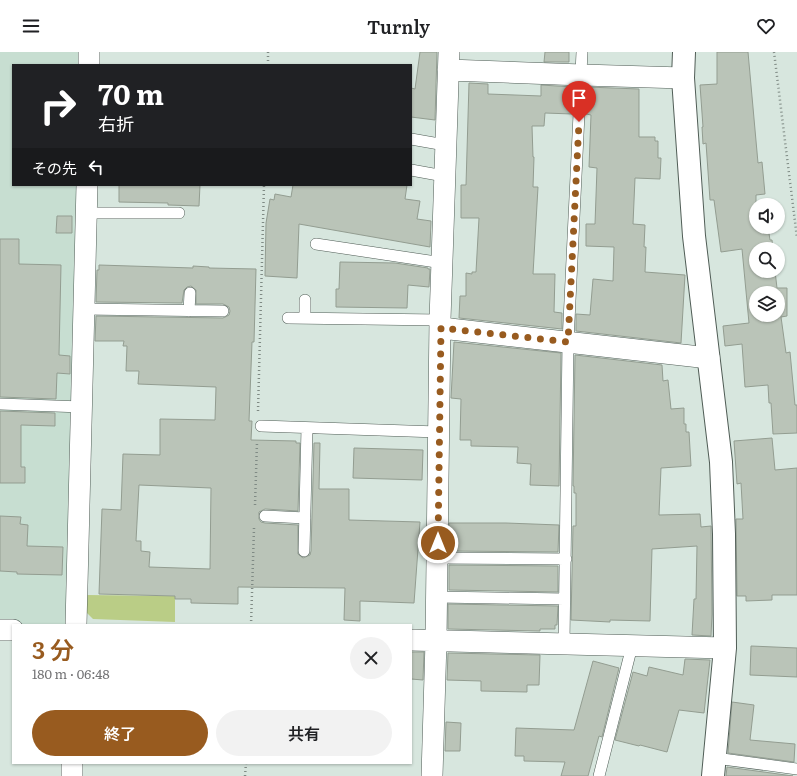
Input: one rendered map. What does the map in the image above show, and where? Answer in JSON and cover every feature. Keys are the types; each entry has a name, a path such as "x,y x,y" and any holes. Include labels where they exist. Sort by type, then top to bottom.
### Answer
{"street":[{"path":"89,52 89,64"},
{"path":"684,52 683,78 694,236 721,462 724,534 725,648 714,767"},
{"path":"432,776 438,558 438,432 444,176 449,61 582,75 683,78"},
{"path":"76,624 86,186"},
{"path":"441,324 568,342 709,358"},
{"path":"0,630 12,630"},
{"path":"412,640 725,648"},
{"path":"72,764 72,776"}],"lane":[{"path":"564,644 568,342 582,52"},
{"path":"412,139 445,145"},
{"path":"412,170 444,176"},
{"path":"86,213 179,212"},
{"path":"316,244 443,263"},
{"path":"189,311 190,293"},
{"path":"305,300 305,318"},
{"path":"84,309 223,311"},
{"path":"288,318 441,324"},
{"path":"0,404 82,407"},
{"path":"304,551 307,428"},
{"path":"259,431 307,428 438,432"},
{"path":"265,516 305,518"},
{"path":"438,558 566,559"},
{"path":"437,597 564,599"},
{"path":"599,776 632,646"},
{"path":"714,767 797,770"}],"path":[{"path":"268,52 268,64"},
{"path":"774,52 797,238"},
{"path":"258,413 264,186"},
{"path":"255,507 259,431"},
{"path":"251,624 254,523"},
{"path":"245,776 246,764"}],"shaded area":[{"path":"0,52 81,52 80,64 12,64 12,186 77,186 66,624 0,625"}],"green space":[{"path":"86,595 175,596 175,622 93,619 85,611"}],"building":[{"path":"420,52 437,52 435,120 412,117 412,88 415,89"},
{"path":"545,52 569,52 569,62 544,62"},
{"path":"717,52 748,52 758,163 762,162 765,194 756,195 756,198 749,198 749,234 769,234 770,240 772,240 772,242 749,242 749,278 776,278 777,286 749,286 749,322 782,322 786,353 790,352 795,405 797,405 797,433 773,434 768,385 745,387 742,344 725,346 723,326 749,323 742,249 721,252 714,200 710,200 706,143 703,144 700,85 717,84"},
{"path":"469,83 488,84 488,94 541,96 541,85 573,87 572,114 545,113 544,126 532,126 534,157 533,187 538,187 533,274 555,274 554,312 562,313 562,329 459,318 460,296 466,296 466,273 472,274 472,272 476,272 479,218 461,218 461,185 466,185"},
{"path":"587,87 639,89 639,137 655,137 655,141 658,141 658,158 661,158 660,179 635,178 633,224 645,225 645,272 685,275 681,343 576,331 576,314 590,315 593,279 613,281 614,247 586,246 586,224 595,224 597,168 589,167 591,115 586,114"},
{"path":"119,186 200,186 199,206 168,205 168,203 119,202"},
{"path":"293,186 407,186 405,199 420,201 417,219 431,221 430,247 299,224 297,278 265,276 266,223 270,199 274,200 275,194 291,197"},
{"path":"57,216 72,216 72,233 56,233"},
{"path":"0,239 19,239 19,264 61,265 59,355 70,356 70,374 57,373 56,399 0,397"},
{"path":"340,262 395,263 428,268 430,269 429,287 408,285 407,308 336,307 336,289 339,289"},
{"path":"99,265 193,268 193,266 209,268 256,269 254,342 252,342 249,421 252,421 251,440 296,441 296,443 300,443 298,511 265,509 259,512 259,519 261,522 265,523 298,525 298,554 303,558 310,555 314,443 320,443 319,489 349,489 349,520 420,522 414,603 360,601 360,621 344,620 345,588 238,587 238,604 191,603 191,599 175,599 175,596 99,594 102,509 121,510 123,454 160,455 160,419 215,420 216,387 138,384 139,371 126,371 127,346 123,346 124,341 95,341 96,316 223,318 229,315 230,311 229,307 223,304 196,304 196,290 191,286 184,290 182,303 96,302 97,270 99,270","holes":["139,485 211,488 210,569 149,567 150,552 141,551 141,541 136,541"]},
{"path":"785,288 787,288 787,316 785,316"},
{"path":"454,342 561,353 559,486 530,485 531,464 517,463 518,447 471,446 471,440 460,440 461,399 451,398"},
{"path":"575,355 662,365 663,381 668,380 671,409 684,408 684,424 686,424 686,432 689,432 691,466 661,468 659,515 700,514 701,527 711,526 711,636 692,635 694,599 696,599 697,546 652,549 650,621 610,620 610,622 571,620 573,526 576,526 576,493 574,493 573,486"},
{"path":"0,411 55,413 55,426 21,425 21,467 25,467 25,483 0,483"},
{"path":"772,438 775,470 797,468 797,595 772,595 772,600 746,601 746,596 737,596 736,519 743,519 741,483 737,484 734,441"},
{"path":"354,448 423,450 422,480 353,478"},
{"path":"0,516 21,517 20,524 28,525 27,546 63,547 62,575 17,574 17,572 0,571"},
{"path":"449,523 559,525 558,552 449,551"},
{"path":"449,565 558,566 558,592 449,590"},
{"path":"448,604 558,606 557,625 555,625 555,629 540,629 540,631 448,629"},
{"path":"751,646 797,648 797,677 750,675"},
{"path":"412,652 424,652 423,680 412,679"},
{"path":"448,653 540,655 539,685 527,685 527,692 481,691 481,681 447,680"},
{"path":"685,659 710,660 704,713 679,710 667,752 615,740 633,672 647,676 649,667 683,675"},
{"path":"593,661 619,668 602,737 599,736 588,776 561,776 565,762 524,761 524,756 515,756 516,728 574,730"},
{"path":"732,702 754,705 750,740 795,744 794,762 728,753"},
{"path":"446,722 461,723 460,751 445,751"},
{"path":"727,767 793,776 726,776"}],"route":[{"path":"438,543 438,432 441,328 568,342 579,122"}]}
